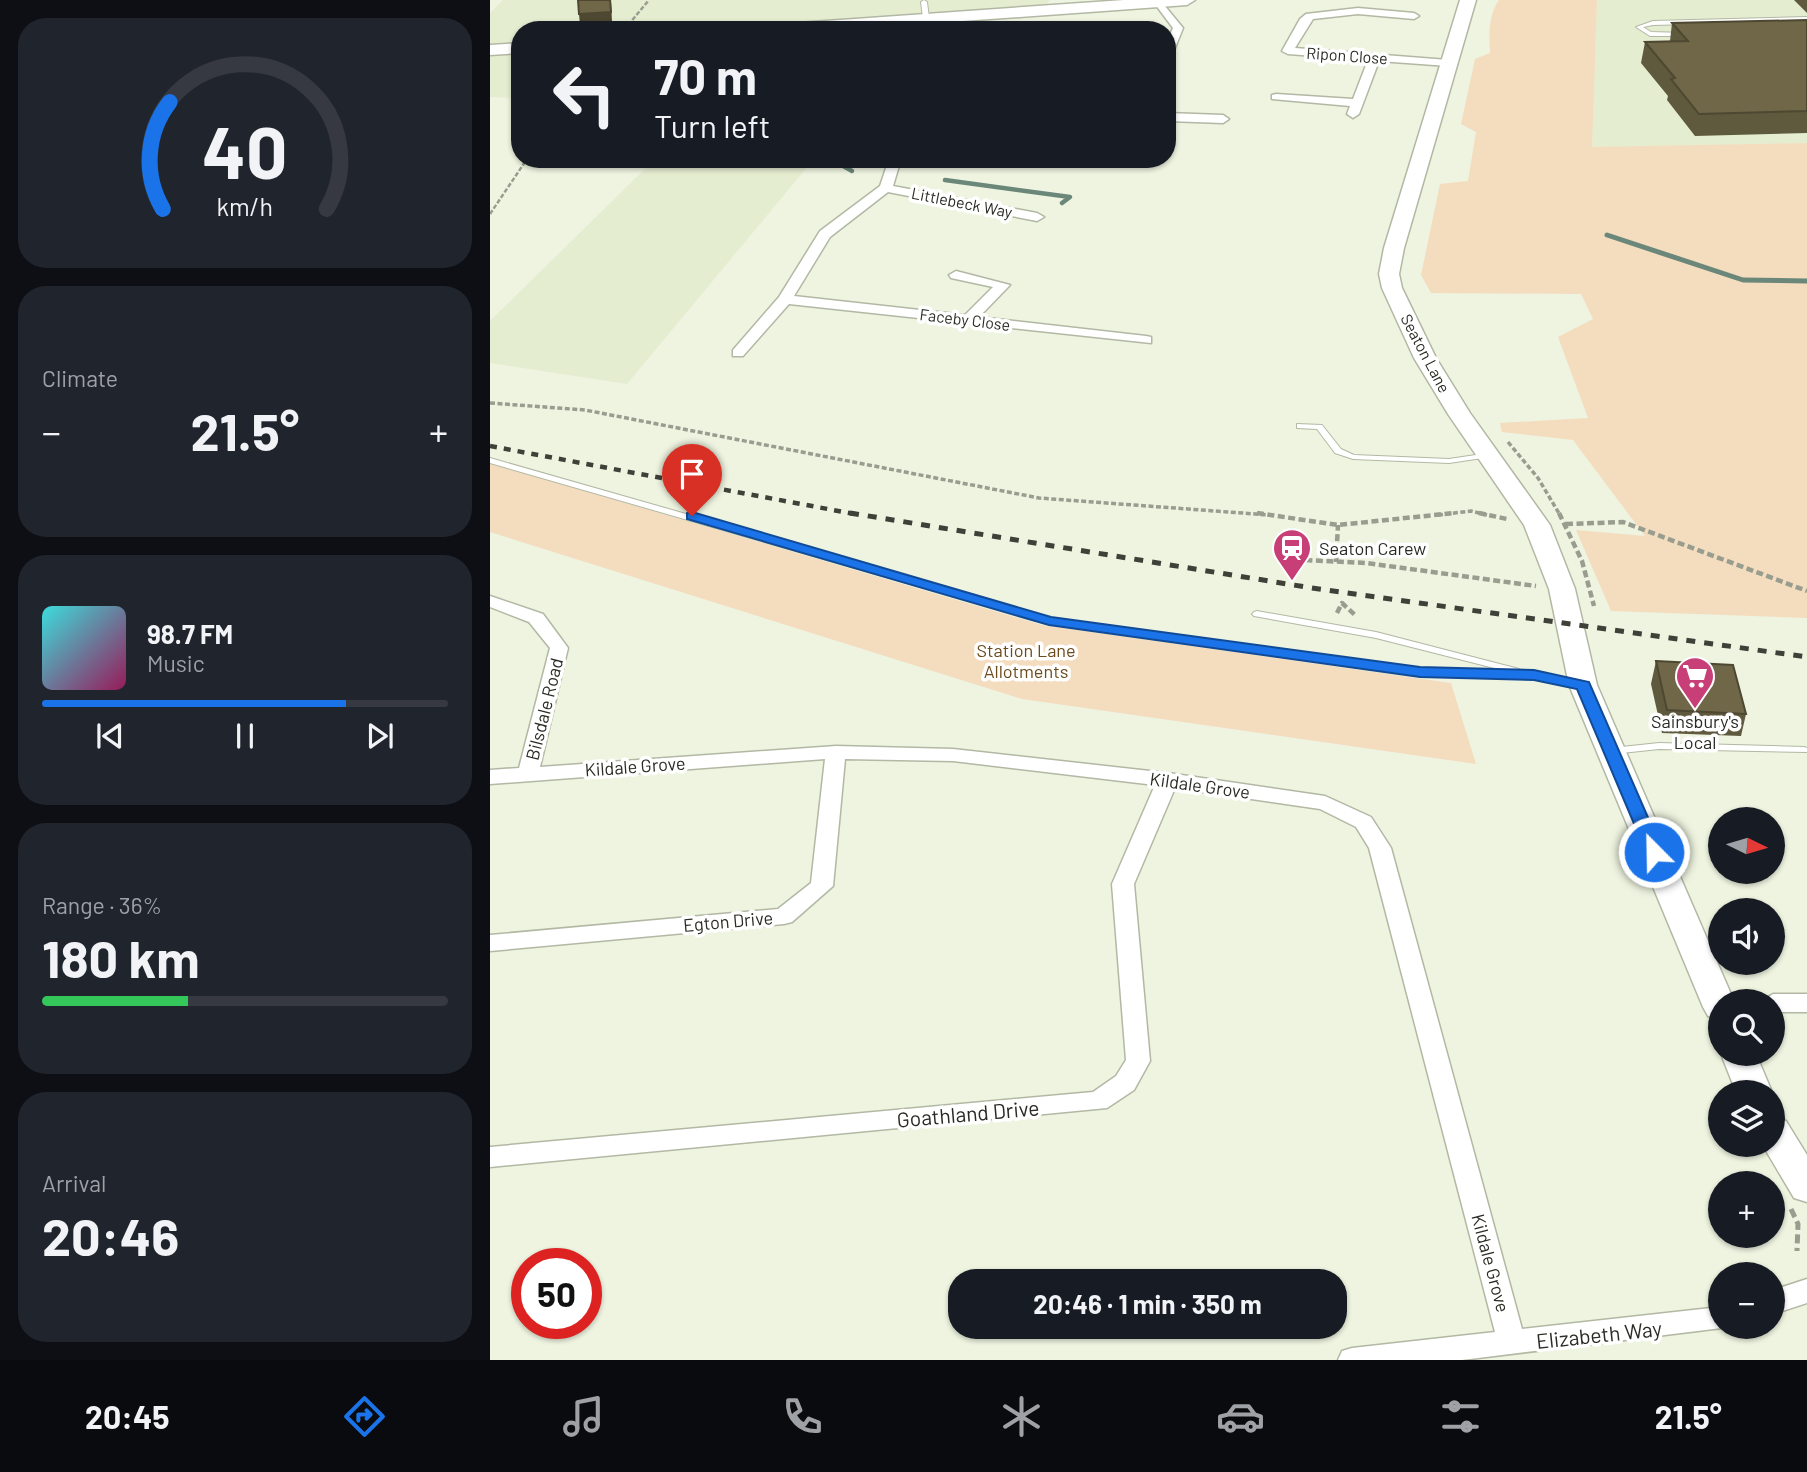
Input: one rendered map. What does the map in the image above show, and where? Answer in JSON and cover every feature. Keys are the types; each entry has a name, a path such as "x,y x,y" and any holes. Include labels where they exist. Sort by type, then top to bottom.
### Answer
{"main road":[{"path":"911,21 1187,0"},
{"name":"Seaton Lane","path":"1468,0 1389,274 1392,288 1425,358 1459,414 1536,525 1562,589 1583,685 1708,989"},
{"path":"490,50 511,49"},
{"path":"1785,1150 1807,1187"}],"street":[{"path":"1156,2 1163,14 1173,21"},
{"name":"Ripon Close","path":"1414,16 1392,19 1349,12 1310,16 1305,19 1288,51 1448,63"},
{"path":"1277,96 1355,109 1375,57"},
{"path":"1176,117 1223,119"},
{"path":"738,353 785,299 825,234 886,187 892,168"},
{"name":"Littlebeck Way","path":"886,187 1037,217"},
{"path":"956,275 1003,285 969,319"},
{"name":"Faceby Close","path":"785,299 1146,341"},
{"name":"Bilsdale Road","path":"490,601 536,618 559,648 528,774"},
{"name":"Kildale Grove","path":"490,777 836,752 953,755 1168,780 1325,803 1364,822 1380,848 1512,1343"},
{"name":"Egton Drive","path":"490,943 784,916 822,886 836,752"},
{"name":"Goathland Drive","path":"490,1157 1098,1101 1125,1083 1138,1061 1124,884 1168,780"},
{"path":"1785,1003 1807,1003"},
{"path":"1785,1298 1807,1291"},
{"name":"Elizabeth Way","path":"1352,1360 1708,1320"}],"lane":[{"path":"924,2 926,19"},
{"path":"1698,34 1657,35 1639,27 1653,23 1807,19"},
{"path":"1300,426 1319,427 1338,451 1353,457 1424,462 1489,455"},
{"path":"490,460 1049,621 1420,672 1534,675"},
{"path":"1257,614 1376,635 1583,685"},
{"path":"1611,751 1659,746 1804,750"}],"path":[{"path":"632,21 649,0"},
{"path":"490,214 521,168"},
{"path":"490,403 585,410 1039,498 1239,510 1338,525 1471,512 1517,521 1509,510"},
{"path":"1566,524 1623,522 1807,591"},
{"path":"1336,562 1338,525"},
{"path":"1284,568 1283,559 1336,562 1547,587"}],"shaded area":[{"path":"503,0 1050,0 1039,14 944,21 511,21 511,98 490,97 490,13"},
{"path":"1597,0 1807,0 1807,143 1591,148"},
{"path":"646,168 807,168 627,384 490,363 490,321"}],"green space":[{"path":"1499,0 1597,0 1592,147 1807,143 1807,618 1611,611 1576,530 1645,536 1573,440 1502,432 1500,423 1588,418 1558,337 1593,319 1581,294 1431,293 1421,275 1440,184 1468,181 1476,132 1461,124 1475,59 1490,53 1491,19"},
{"name":"Station Lane Allotments","path":"490,463 1042,625 1451,683 1476,764 1022,699 490,532"}],"building":[{"path":"578,0 610,0 611,12 579,14"},
{"path":"1807,20 1807,111 1699,114 1671,79 1675,78 1645,42 1688,41 1672,23"},
{"path":"1656,661 1733,665 1746,714 1667,710"}],"waterway":[{"path":"847,168 852,171"},
{"path":"945,180 1070,197 1062,203"},
{"path":"1607,235 1743,280 1807,281"}],"railway":[{"path":"490,446 860,515"},
{"path":"850,513 1312,588 1807,657"}],"place":[{"name":"Seaton Carew","path":"1292,582"},
{"name":"Sainsbury's Local","path":"1695,710"}],"route":[{"path":"692,516 1049,621 1420,672 1534,675 1583,685 1654,852"}]}
